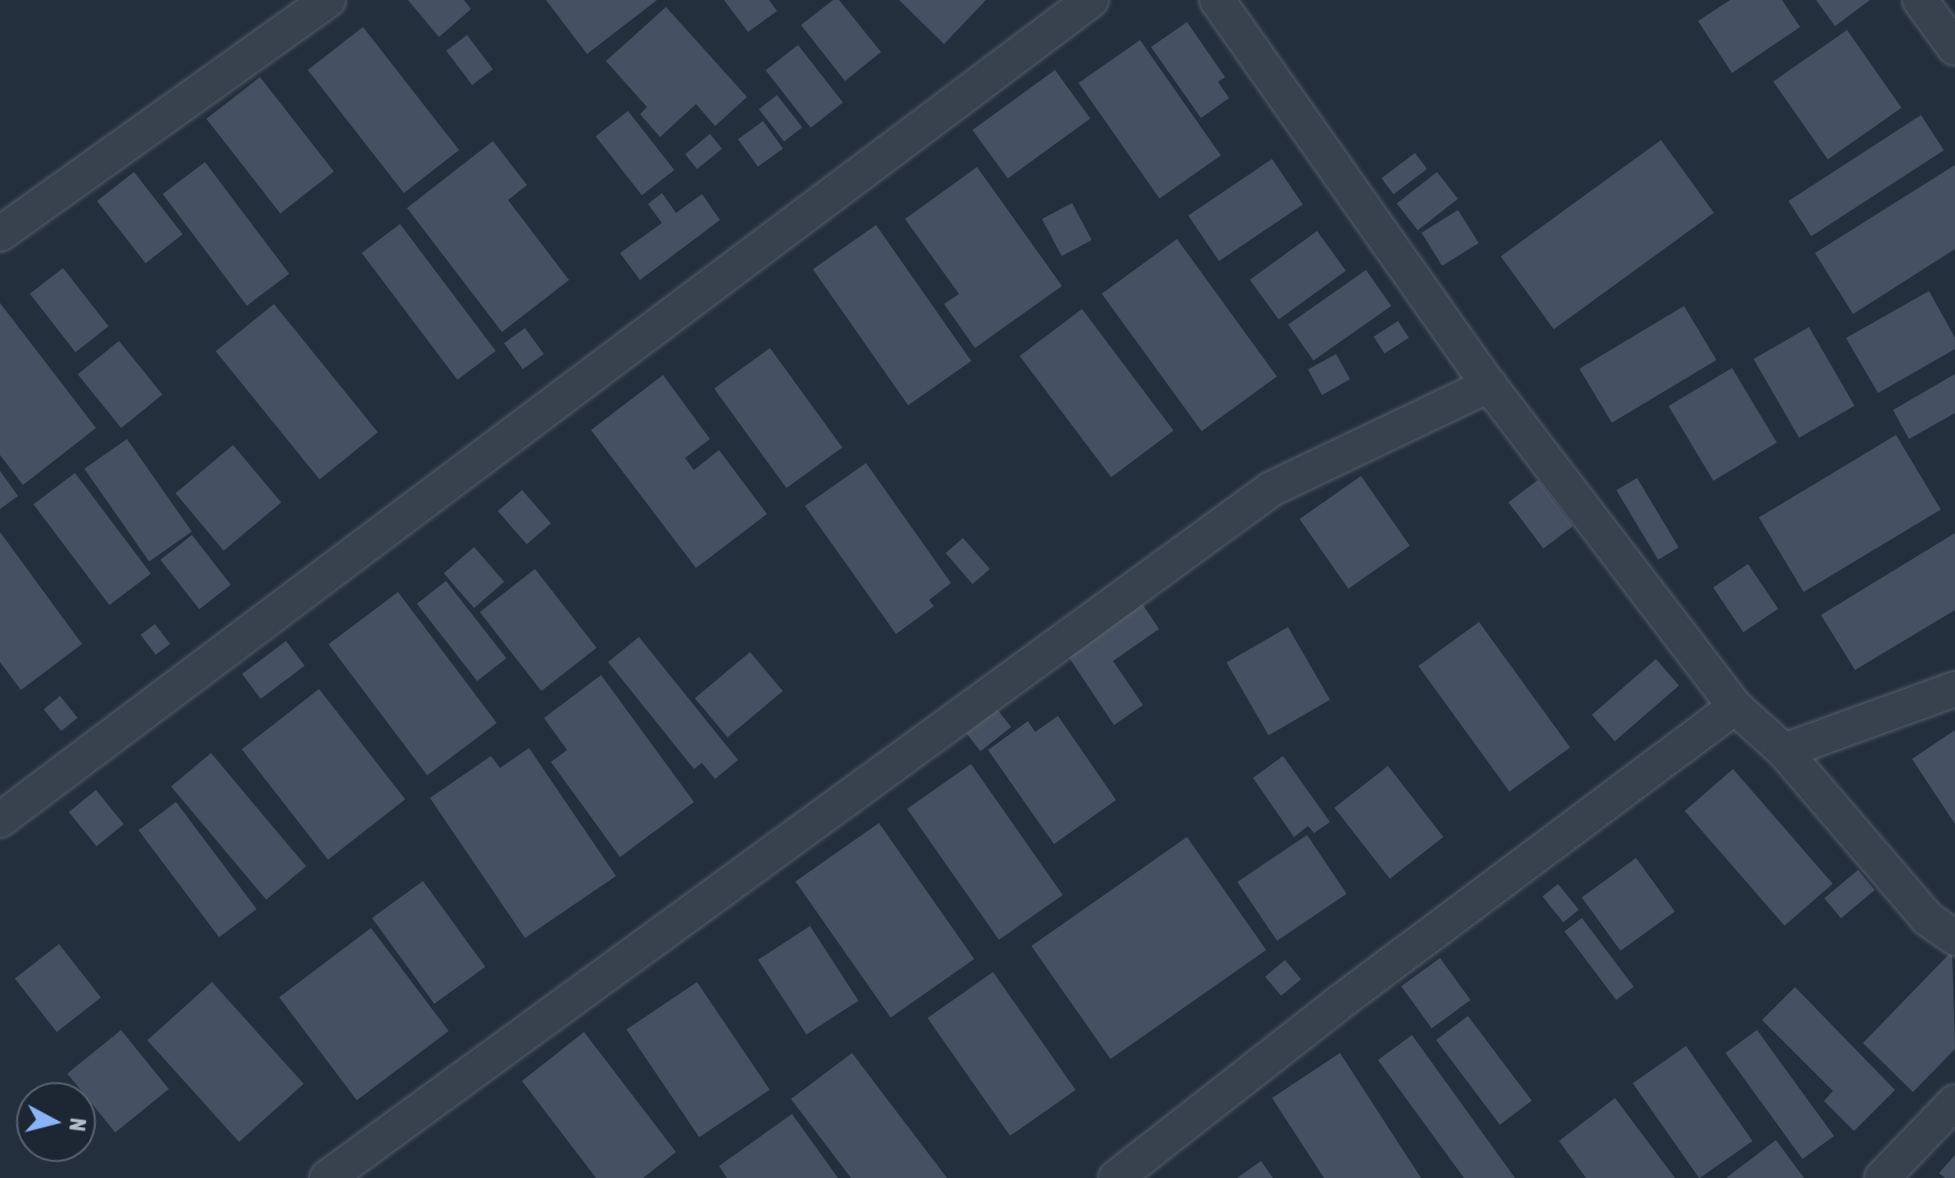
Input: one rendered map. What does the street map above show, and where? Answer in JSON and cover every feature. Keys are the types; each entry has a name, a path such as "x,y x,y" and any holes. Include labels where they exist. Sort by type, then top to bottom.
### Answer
{"street":[{"path":"0,234 328,0"},
{"path":"0,820 1091,0"},
{"path":"1217,0 1489,385 1735,707 1784,751 1928,919 1955,938"},
{"path":"1920,0 1955,48"},
{"path":"327,1178 1271,489 1489,385"},
{"path":"1784,751 1955,689"},
{"path":"1116,1178 1339,1003 1735,707"},
{"path":"1882,1178 1955,1102"}],"building":[{"path":"408,0 464,0 471,9 439,37"},
{"path":"546,0 657,0 587,54"},
{"path":"724,0 769,0 777,11 748,32"},
{"path":"833,0 839,0 881,52 845,81 801,25"},
{"path":"899,0 986,0 944,44"},
{"path":"1730,0 1782,0 1800,27 1732,73 1698,21"},
{"path":"1816,0 1870,0 1835,26"},
{"path":"666,7 747,97 715,126 696,104 660,137 640,114 647,107 606,61"},
{"path":"1187,22 1225,77 1218,82 1229,98 1201,118 1151,47"},
{"path":"363,27 459,150 404,193 308,70"},
{"path":"1847,30 1901,108 1828,159 1773,82"},
{"path":"467,35 493,69 472,85 446,51"},
{"path":"1140,40 1221,156 1159,199 1079,83"},
{"path":"798,45 843,103 811,128 766,70"},
{"path":"1055,70 1090,119 1008,178 972,130"},
{"path":"260,77 334,172 280,213 206,119"},
{"path":"777,95 802,127 784,141 759,109"},
{"path":"628,111 674,170 642,195 596,136"},
{"path":"1921,115 1944,150 1811,236 1788,201"},
{"path":"763,121 783,149 758,167 738,139"},
{"path":"710,134 722,149 697,169 685,154"},
{"path":"1661,140 1714,213 1554,329 1501,256"},
{"path":"493,141 527,185 508,200 569,280 502,332 407,208"},
{"path":"1415,153 1427,169 1393,194 1381,178"},
{"path":"1272,159 1303,205 1219,261 1188,215"},
{"path":"205,162 289,274 247,306 163,194"},
{"path":"1955,165 1955,249 1853,314 1815,253"},
{"path":"977,167 1062,286 975,348 944,304 959,294 905,219"},
{"path":"134,172 183,234 146,263 97,201"},
{"path":"1437,172 1458,199 1418,230 1397,203"},
{"path":"662,193 676,213 702,194 720,220 640,280 620,253 662,223 648,204"},
{"path":"1072,203 1092,240 1062,256 1042,219"},
{"path":"1458,210 1479,243 1442,266 1422,233"},
{"path":"400,224 496,351 457,380 362,253"},
{"path":"876,225 971,361 908,405 813,269"},
{"path":"1317,231 1346,271 1279,319 1250,280"},
{"path":"1177,239 1277,377 1202,431 1102,294"},
{"path":"63,268 109,326 75,352 30,294"},
{"path":"1366,270 1391,306 1313,361 1288,324"},
{"path":"1929,291 1955,338 1955,349 1878,393 1846,338"},
{"path":"0,303 96,428 23,485 0,455"},
{"path":"274,304 378,432 320,479 216,351"},
{"path":"1684,306 1716,360 1612,423 1579,369"},
{"path":"1082,309 1173,430 1111,477 1020,356"},
{"path":"1398,321 1409,338 1385,354 1374,337"},
{"path":"1809,327 1854,406 1799,438 1754,359"},
{"path":"525,328 544,354 523,369 504,343"},
{"path":"119,341 162,395 121,428 78,374"},
{"path":"770,348 842,448 786,488 714,389"},
{"path":"1336,354 1350,379 1322,395 1308,370"},
{"path":"1732,368 1777,443 1713,481 1669,406"},
{"path":"1955,374 1955,413 1909,439 1893,410"},
{"path":"663,375 710,439 685,458 694,470 719,450 767,514 696,568 591,430"},
{"path":"1896,435 1941,510 1804,592 1759,517"},
{"path":"127,439 192,532 149,561 84,469"},
{"path":"233,445 281,502 224,551 176,493"},
{"path":"866,463 951,583 929,600 934,606 896,634 805,506"},
{"path":"0,471 18,496 0,509"},
{"path":"75,473 151,574 109,605 33,504"},
{"path":"1361,476 1410,546 1348,589 1300,519"},
{"path":"1637,478 1679,547 1658,560 1616,490"},
{"path":"1538,480 1573,526 1543,549 1508,502"},
{"path":"522,490 551,523 527,544 498,511"},
{"path":"0,532 82,644 21,690 0,662"},
{"path":"1955,533 1955,610 1855,670 1821,615"},
{"path":"192,535 231,585 199,609 160,560"},
{"path":"963,538 990,569 973,584 946,553"},
{"path":"474,547 504,582 474,608 444,573"},
{"path":"1748,564 1778,609 1743,632 1713,587"},
{"path":"535,569 597,648 541,691 480,612"},
{"path":"446,581 506,658 477,681 417,604"},
{"path":"398,592 497,723 427,775 329,644"},
{"path":"1141,602 1159,629 1113,661 1143,705 1114,725 1066,653"},
{"path":"1479,622 1570,747 1509,791 1418,666"},
{"path":"155,624 170,644 156,655 141,635"},
{"path":"1288,627 1330,700 1269,735 1227,662"},
{"path":"639,637 738,760 715,779 702,763 694,769 608,662"},
{"path":"286,641 305,666 261,699 242,674"},
{"path":"750,652 783,691 728,737 695,698"},
{"path":"1656,659 1679,685 1615,741 1592,715"},
{"path":"601,675 694,802 620,857 551,762 567,750 544,718"},
{"path":"319,689 405,799 328,860 242,749"},
{"path":"60,696 78,718 61,731 44,709"},
{"path":"997,709 1011,727 980,751 966,733"},
{"path":"1058,716 1116,800 1054,844 988,750 1028,721 1035,732"},
{"path":"1955,730 1955,824 1912,759"},
{"path":"529,748 616,876 525,938 430,798 491,756 500,768"},
{"path":"211,753 306,866 266,900 171,786"},
{"path":"1283,756 1330,822 1314,833 1308,826 1294,837 1253,778"},
{"path":"971,764 1063,895 999,940 907,809"},
{"path":"1388,766 1443,837 1390,879 1334,808"},
{"path":"1733,769 1833,884 1784,926 1685,811"},
{"path":"96,790 124,824 96,846 69,812"},
{"path":"176,802 257,909 219,937 138,830"},
{"path":"879,823 974,959 891,1017 795,882"},
{"path":"1307,835 1347,894 1277,941 1237,882"},
{"path":"1187,837 1266,950 1111,1059 1031,946"},
{"path":"1636,858 1675,911 1621,951 1582,897"},
{"path":"1858,870 1875,890 1841,918 1824,898"},
{"path":"423,881 485,967 434,1004 372,918"},
{"path":"1558,884 1579,910 1563,922 1542,897"},
{"path":"1582,918 1634,987 1616,1000 1564,931"},
{"path":"810,926 858,1001 806,1034 758,960"},
{"path":"371,928 449,1031 357,1100 279,997"},
{"path":"59,944 101,998 57,1032 15,978"},
{"path":"1952,951 1955,1049 1913,1092 1863,1043"},
{"path":"1440,958 1471,1000 1432,1028 1401,986"},
{"path":"1285,960 1301,979 1281,996 1265,977"},
{"path":"993,972 1076,1090 1010,1136 927,1018"},
{"path":"212,982 304,1084 239,1142 147,1040"},
{"path":"697,982 770,1090 699,1137 627,1030"},
{"path":"1795,987 1895,1090 1854,1131 1824,1101 1833,1091 1762,1020"},
{"path":"1468,1016 1532,1101 1500,1125 1436,1040"},
{"path":"121,1030 169,1089 115,1132 96,1109 96,1082 74,1082 67,1073"},
{"path":"1757,1030 1834,1136 1802,1159 1725,1053"},
{"path":"584,1032 676,1152 643,1178 596,1178 522,1081"},
{"path":"1412,1035 1515,1178 1464,1178 1378,1060"},
{"path":"1686,1046 1753,1141 1699,1178 1633,1083"},
{"path":"852,1053 947,1178 851,1178 791,1099"},
{"path":"1340,1053 1421,1178 1324,1178 1272,1098"},
{"path":"1615,1098 1675,1178 1586,1178 1559,1141"},
{"path":"792,1114 838,1178 727,1178 719,1166"},
{"path":"1776,1140 1804,1178 1726,1178"},
{"path":"1955,1155 1955,1178 1945,1178 1939,1173"},
{"path":"1261,1161 1273,1178 1237,1178"}]}
